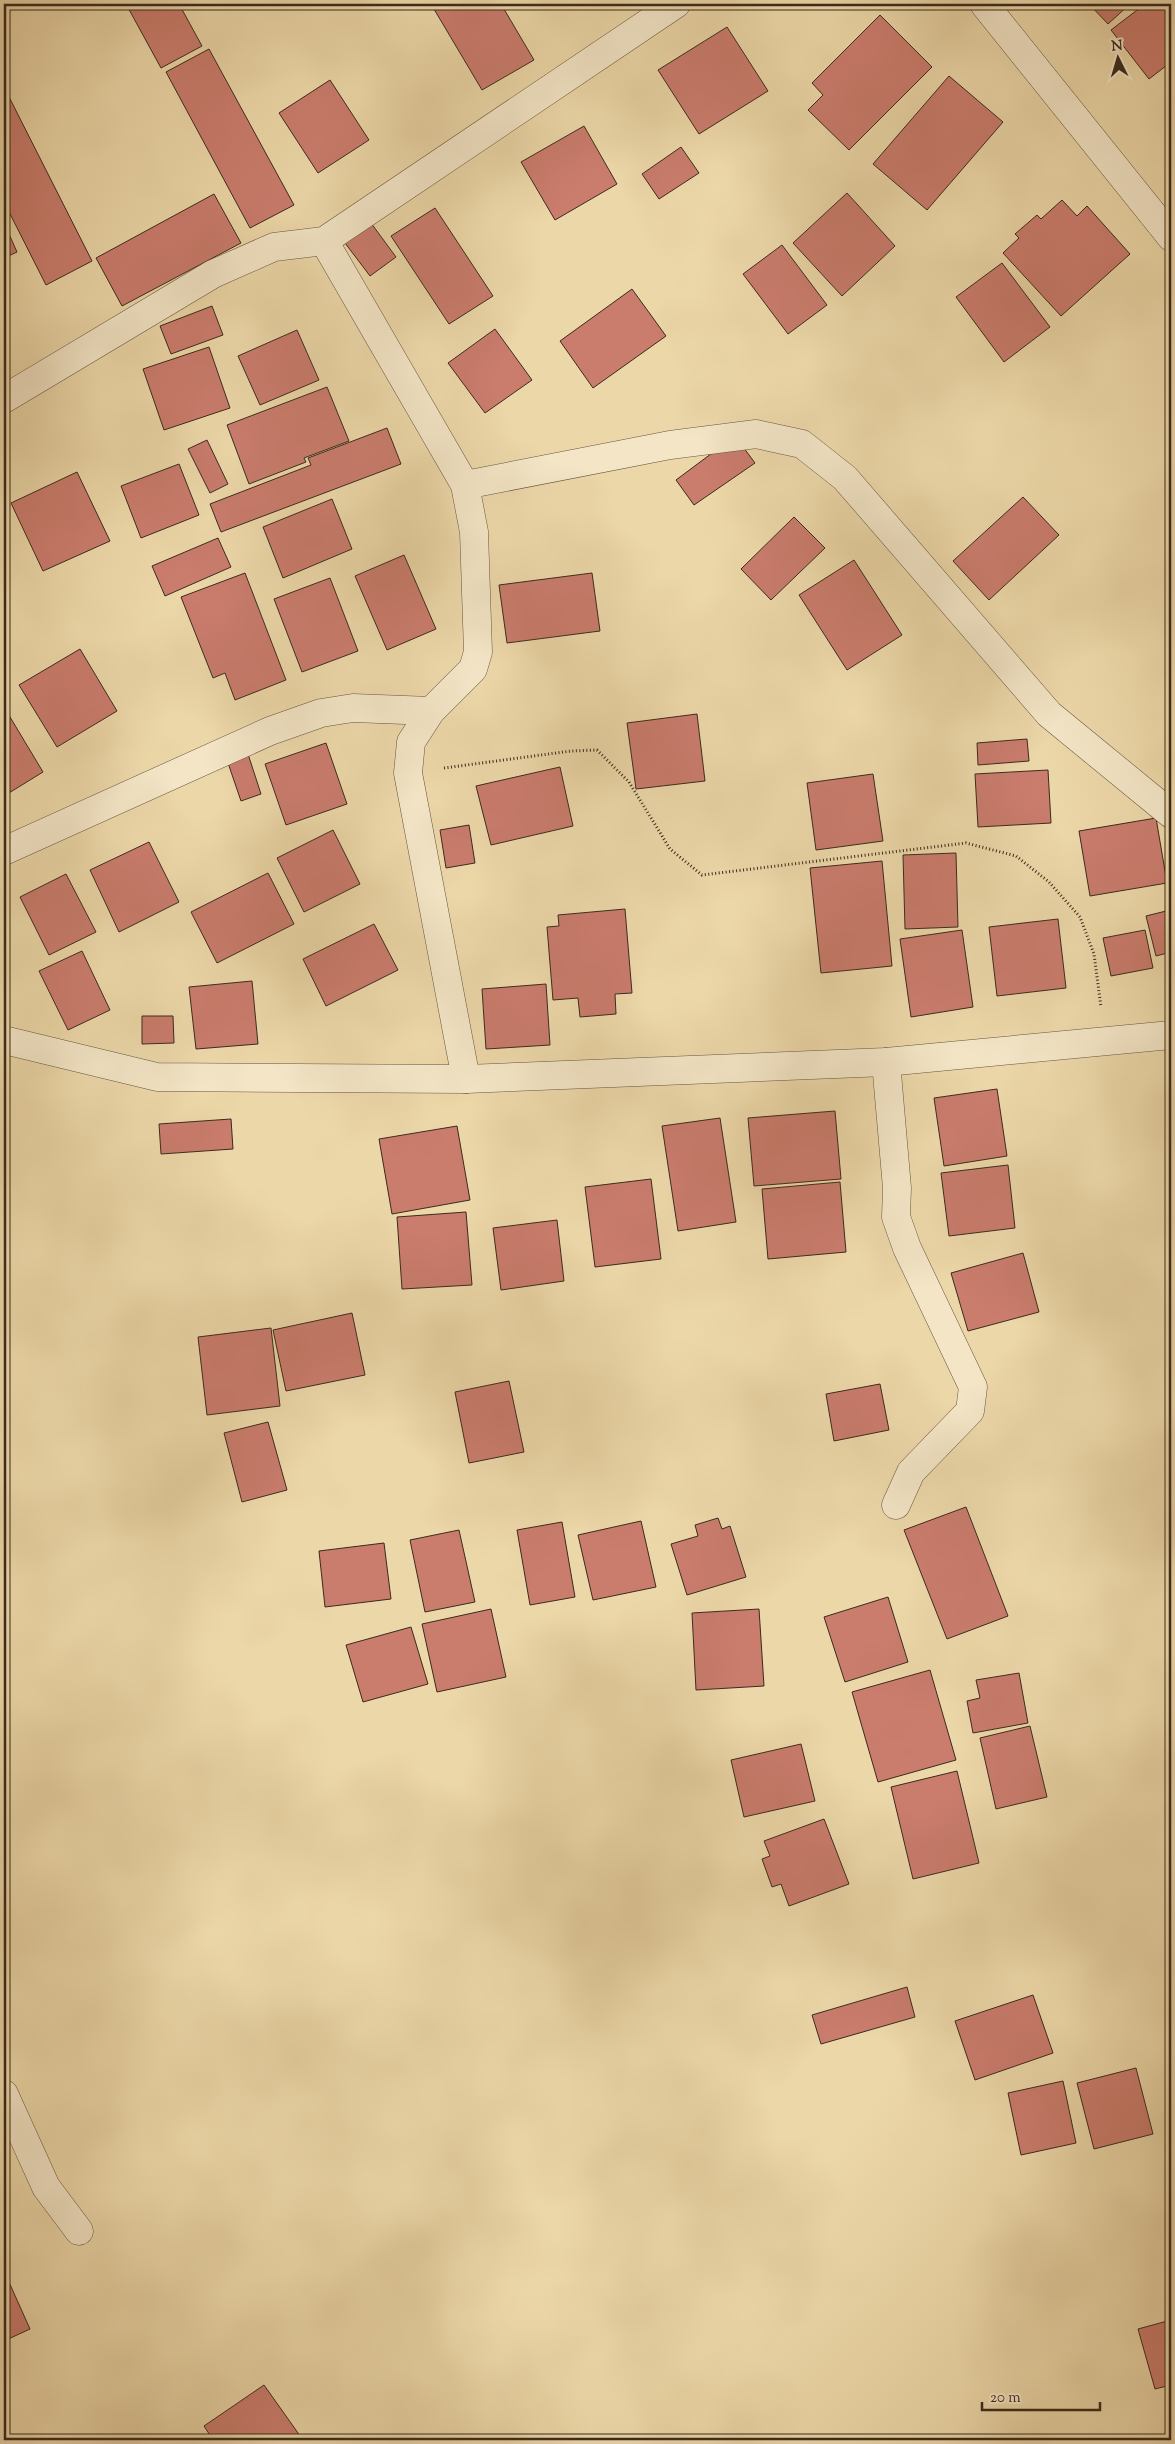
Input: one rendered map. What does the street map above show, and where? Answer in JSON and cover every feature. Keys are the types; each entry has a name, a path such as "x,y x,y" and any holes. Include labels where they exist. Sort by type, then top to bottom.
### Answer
{"street":[{"path":"4,399 213,274 274,247 324,241 676,4"},
{"path":"984,4 1171,237"},
{"path":"324,241 465,485 474,532 478,652 473,669 431,711 411,742 408,773 466,1079"},
{"path":"465,485 670,445 756,434 802,444 845,478 1049,714 1171,814"},
{"path":"4,852 270,731 321,713 353,708 431,711"},
{"path":"4,1040 157,1077 466,1079 886,1062 1171,1035"},
{"path":"886,1062 897,1188 896,1217 907,1248 972,1387 970,1411 911,1472 896,1505"},
{"path":"4,2094 46,2186 79,2231"}],"path":[{"path":"408,773 571,751 597,750 629,782 670,850 702,875 966,842 1016,856 1049,882 1080,917 1094,954 1106,1041"}],"building":[{"path":"126,4 179,4 202,46 161,68"},
{"path":"431,4 501,4 534,60 482,90"},
{"path":"1089,4 1130,4 1108,24"},
{"path":"1145,4 1171,4 1171,62 1149,79 1111,30"},
{"path":"880,15 932,67 849,150 808,110 823,95 812,83"},
{"path":"727,27 768,91 699,134 658,70"},
{"path":"209,49 294,205 250,228 166,72"},
{"path":"949,76 1003,122 927,210 873,164"},
{"path":"330,80 369,140 318,173 279,113"},
{"path":"4,87 92,261 46,285 4,202"},
{"path":"584,126 617,184 555,220 521,162"},
{"path":"681,147 699,173 659,199 642,174"},
{"path":"847,193 895,246 842,296 793,243"},
{"path":"214,194 241,243 122,306 96,258"},
{"path":"1062,200 1077,216 1087,206 1130,254 1061,316 1003,253 1019,238 1015,234 1037,215 1041,219"},
{"path":"435,208 493,296 449,324 391,236"},
{"path":"4,223 17,252 4,258"},
{"path":"371,223 396,257 370,276 345,243"},
{"path":"782,245 827,305 788,334 743,274"},
{"path":"1002,263 1050,327 1004,362 956,297"},
{"path":"632,289 666,336 593,388 560,341"},
{"path":"212,306 223,335 171,354 160,326"},
{"path":"495,329 532,380 485,413 448,363"},
{"path":"297,330 319,380 260,405 238,356"},
{"path":"209,347 230,408 164,430 143,369"},
{"path":"327,387 349,441 304,458 306,462 249,484 227,425"},
{"path":"387,428 401,464 221,532 210,504 311,465 308,458"},
{"path":"735,436 755,463 694,505 676,480"},
{"path":"207,440 228,484 210,493 188,449"},
{"path":"179,464 199,515 141,538 121,486"},
{"path":"77,472 110,541 43,571 11,503"},
{"path":"1023,497 1059,535 989,600 953,561"},
{"path":"332,499 352,549 283,578 263,527"},
{"path":"794,517 825,548 771,600 741,569"},
{"path":"218,538 231,567 165,596 152,566"},
{"path":"404,555 436,629 387,650 355,576"},
{"path":"854,560 902,635 847,670 799,595"},
{"path":"245,573 286,680 235,700 225,673 213,678 181,597"},
{"path":"592,573 600,631 507,643 499,585"},
{"path":"330,578 358,651 302,672 274,599"},
{"path":"80,649 117,711 57,747 19,685"},
{"path":"4,707 43,772 4,796"},
{"path":"697,714 705,781 636,789 627,723"},
{"path":"1027,739 1029,761 978,765 977,743"},
{"path":"326,743 347,804 286,825 265,764"},
{"path":"248,754 261,794 241,801 227,760"},
{"path":"560,767 573,826 491,845 476,786"},
{"path":"1048,770 1051,823 978,827 975,774"},
{"path":"873,774 883,841 816,850 807,783"},
{"path":"1156,818 1167,883 1090,896 1079,831"},
{"path":"469,825 475,863 446,868 440,830"},
{"path":"333,830 360,884 304,912 277,858"},
{"path":"149,842 179,902 119,932 90,870"},
{"path":"956,853 958,927 905,929 903,855"},
{"path":"882,861 892,966 821,973 810,868"},
{"path":"268,873 294,924 217,963 191,912"},
{"path":"66,874 96,932 49,955 20,897"},
{"path":"625,909 632,993 615,994 616,1014 580,1017 578,998 553,1000 547,927 559,926 558,915"},
{"path":"1166,911 1171,934 1171,952 1156,956 1146,916"},
{"path":"1058,919 1066,988 997,996 989,927"},
{"path":"374,924 398,970 326,1006 303,959"},
{"path":"962,930 973,1007 911,1017 900,939"},
{"path":"1145,930 1153,968 1111,976 1103,938"},
{"path":"82,951 110,1010 68,1030 39,971"},
{"path":"252,981 258,1044 196,1049 189,987"},
{"path":"546,984 550,1045 486,1049 482,989"},
{"path":"142,1016 173,1016 174,1043 142,1044"},
{"path":"997,1089 1007,1156 944,1166 934,1098"},
{"path":"835,1111 841,1179 754,1186 748,1118"},
{"path":"720,1118 736,1222 678,1231 662,1126"},
{"path":"231,1119 233,1149 161,1154 159,1124"},
{"path":"457,1126 470,1200 392,1214 379,1139"},
{"path":"1008,1165 1015,1228 949,1236 941,1173"},
{"path":"651,1179 661,1259 595,1267 585,1187"},
{"path":"840,1182 846,1252 768,1259 762,1189"},
{"path":"466,1212 472,1285 402,1289 397,1217"},
{"path":"557,1220 564,1281 501,1290 493,1228"},
{"path":"1023,1253 1039,1312 968,1331 951,1273"},
{"path":"352,1313 365,1375 286,1391 273,1330"},
{"path":"271,1328 280,1406 207,1415 198,1337"},
{"path":"509,1381 524,1452 469,1463 455,1392"},
{"path":"880,1384 889,1430 834,1441 826,1394"},
{"path":"268,1422 287,1490 242,1502 224,1433"},
{"path":"966,1507 1008,1616 947,1639 904,1530"},
{"path":"718,1518 722,1529 730,1526 746,1577 687,1595 671,1544 698,1536 695,1525"},
{"path":"641,1521 656,1587 593,1600 578,1535"},
{"path":"562,1522 575,1597 530,1605 517,1530"},
{"path":"459,1530 475,1602 425,1612 410,1540"},
{"path":"384,1543 391,1599 325,1607 319,1551"},
{"path":"888,1597 908,1662 845,1682 824,1617"},
{"path":"491,1609 506,1677 437,1692 422,1624"},
{"path":"759,1609 764,1686 696,1690 692,1613"},
{"path":"411,1627 428,1684 363,1702 346,1645"},
{"path":"930,1670 956,1760 878,1782 852,1692"},
{"path":"1019,1673 1028,1723 973,1733 967,1701 980,1698 976,1680"},
{"path":"1030,1726 1047,1797 996,1809 980,1738"},
{"path":"801,1744 815,1801 744,1817 731,1760"},
{"path":"957,1771 979,1863 913,1879 891,1787"},
{"path":"824,1819 849,1884 789,1906 781,1884 772,1887 762,1859 770,1856 764,1841"},
{"path":"907,1987 915,2017 821,2044 812,2015"},
{"path":"1033,1995 1053,2053 975,2080 955,2021"},
{"path":"1136,2068 1153,2134 1094,2149 1077,2083"},
{"path":"1063,2081 1076,2143 1021,2155 1008,2093"},
{"path":"4,2271 30,2329 4,2341"},
{"path":"1171,2320 1171,2385 1155,2389 1138,2329"},
{"path":"264,2385 303,2440 213,2440 204,2426"}]}
